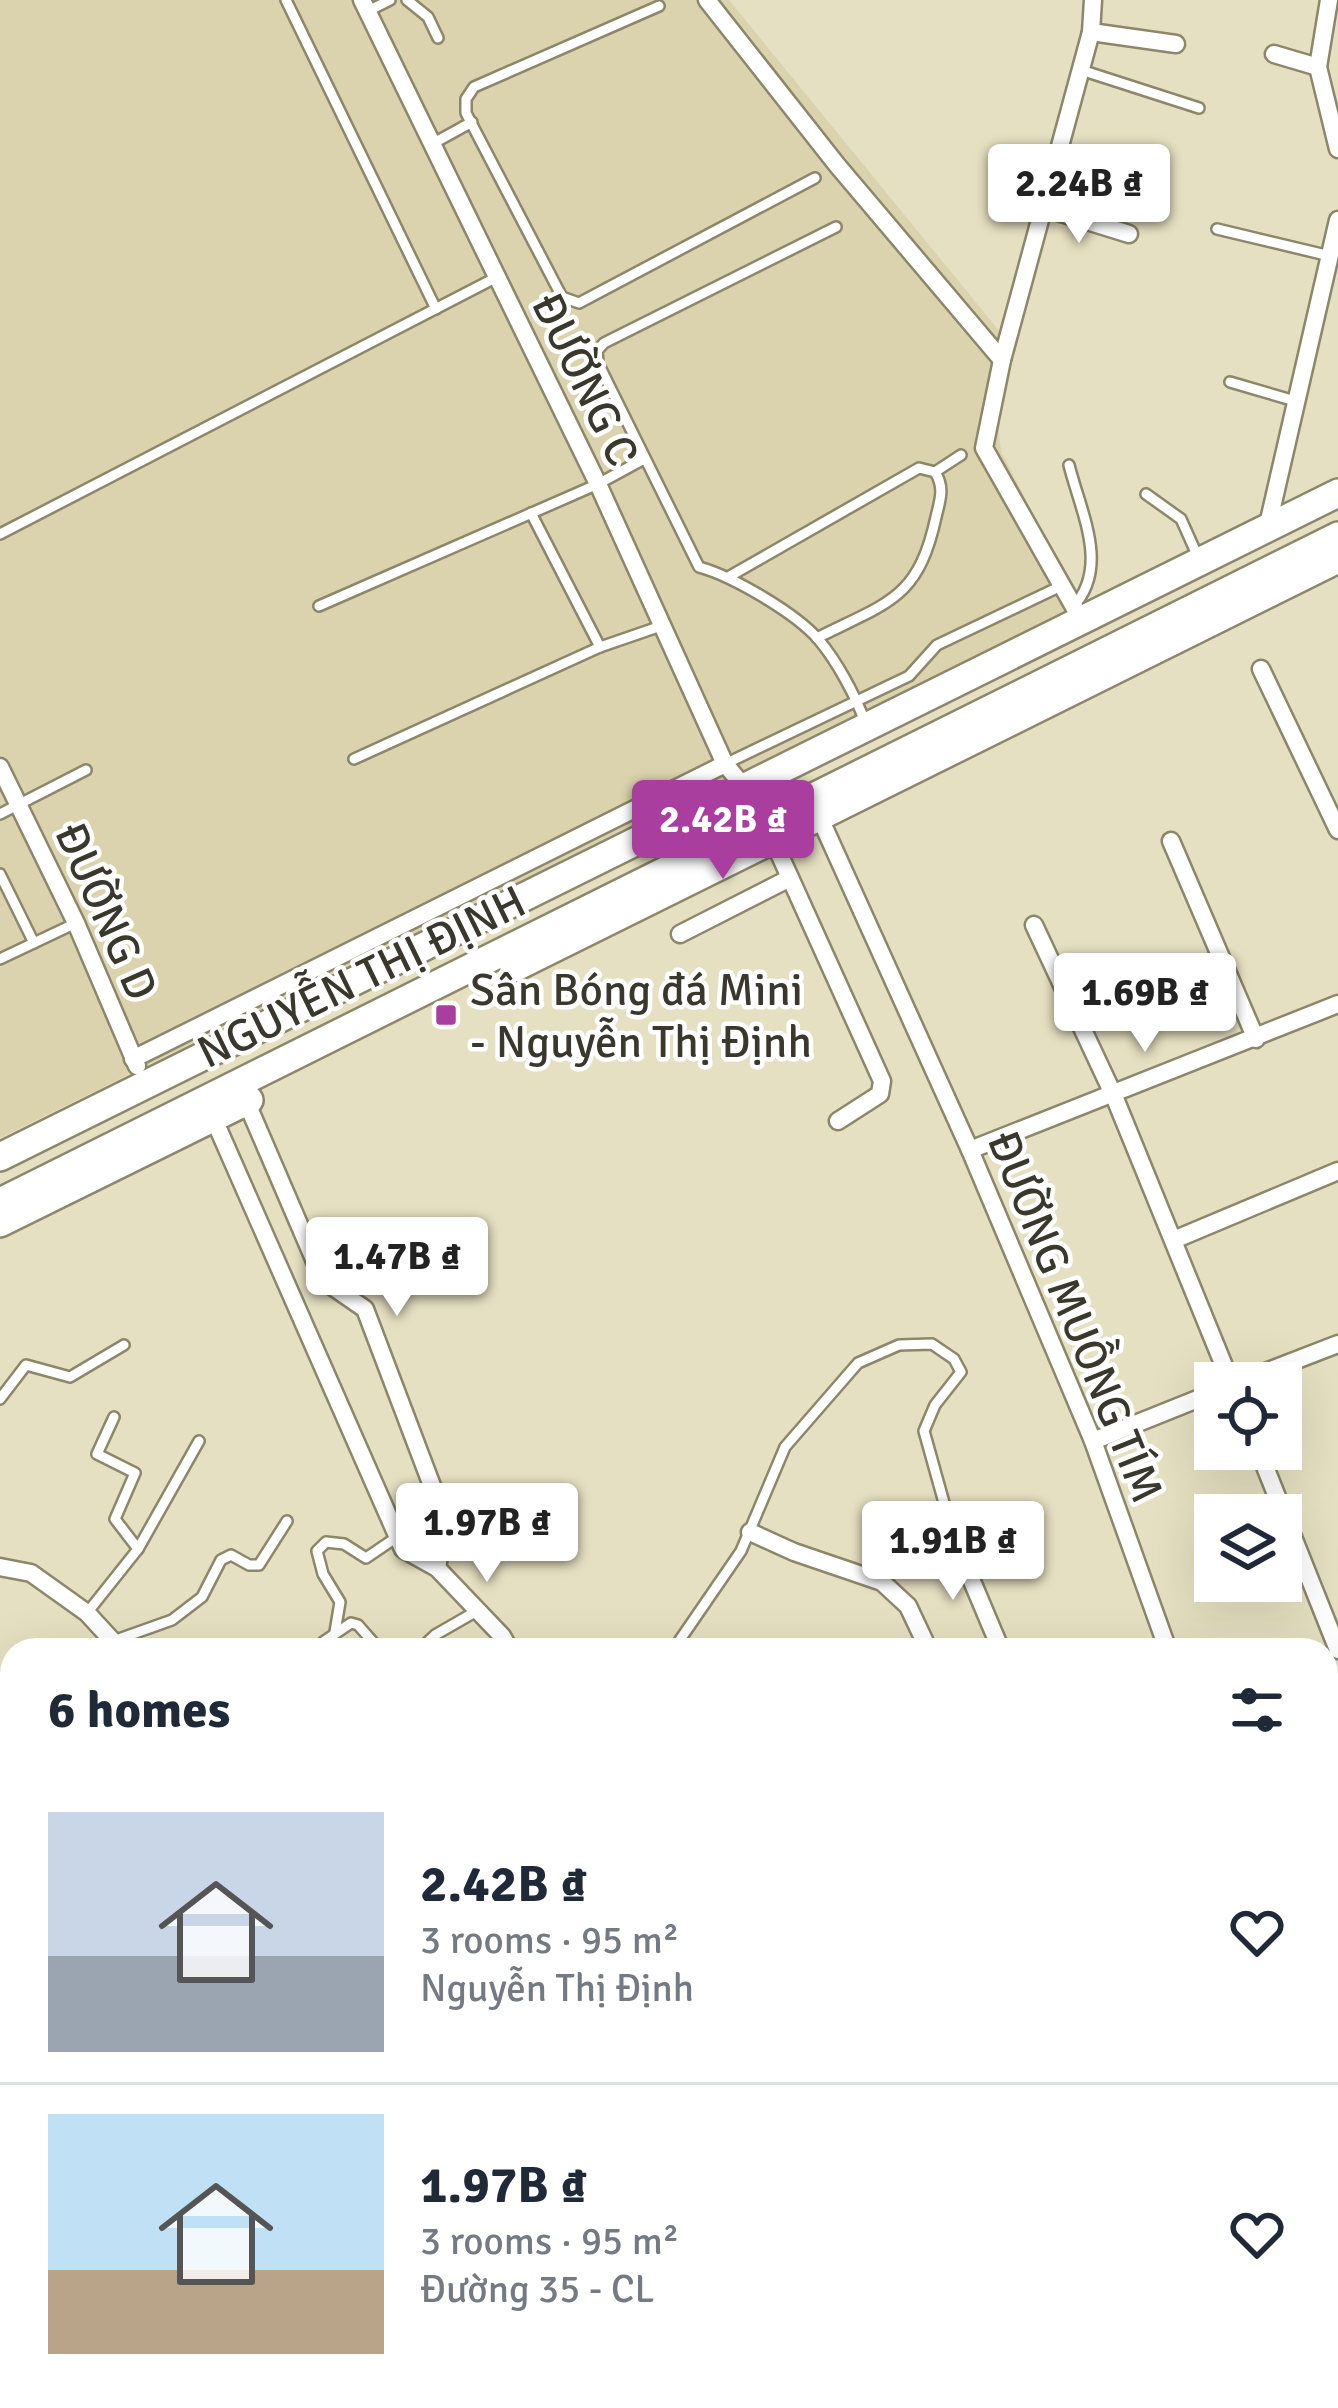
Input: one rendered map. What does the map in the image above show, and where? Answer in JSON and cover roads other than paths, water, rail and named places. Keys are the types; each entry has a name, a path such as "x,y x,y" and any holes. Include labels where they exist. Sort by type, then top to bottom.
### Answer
{"main road":[{"name":"NGUYỄN THỊ ĐỊNH","path":"1080,621 1267,538 1338,494"},
{"name":"NGUYỄN THỊ ĐỊNH","path":"806,788 865,722 1200,562 1338,513"},
{"name":"NGUYỄN THỊ ĐỊNH","path":"0,1202 200,1090 806,788 1338,536"},
{"name":"NGUYỄN THỊ ĐỊNH","path":"0,1176 234,1075 806,788 1338,559"},
{"name":"NGUYỄN THỊ ĐỊNH","path":"234,1075 361,963 758,812"},
{"name":"NGUYỄN THỊ ĐỊNH","path":"0,1157 148,1085 200,1090"},
{"name":"NGUYỄN THỊ ĐỊNH","path":"0,1223 200,1090"}],"street":[{"path":"707,0 837,165 1002,360"},
{"path":"1080,621 984,448 1002,360 1081,70 1093,0"},
{"path":"1334,0 1318,67 1338,149"},
{"name":"ĐƯỜNG C","path":"365,6 598,484 725,764 758,812 790,878 882,1081 880,1094 838,1121"},
{"path":"1090,32 1176,44"},
{"path":"1274,54 1318,67"},
{"path":"1045,208 1129,234"},
{"path":"1267,538 1295,401 1330,286 1330,256 1338,220"},
{"path":"1261,669 1338,830"},
{"path":"133,1059 361,963 725,764"},
{"name":"ĐƯỜNG D","path":"0,767 148,1085"},
{"name":"ĐƯỜNG MUỒNG TÍM","path":"806,788 970,1150 1093,1441 1164,1638"},
{"path":"1171,841 1256,1039"},
{"path":"680,934 790,878"},
{"path":"1034,925 1114,1096 1226,1362"},
{"path":"970,1150 1338,1004"},
{"path":"234,1075 323,1280 365,1310 445,1520 437,1568"},
{"path":"200,1090 403,1549 437,1568 497,1638"},
{"path":"1176,1239 1338,1171"},
{"path":"1290,1362 1338,1344"},
{"path":"1093,1441 1194,1400"},
{"path":"1266,1470 1333,1638"},
{"path":"750,1532 882,1582 908,1606 924,1638"},
{"path":"953,1536 996,1638"},
{"path":"0,1568 31,1573 87,1613 105,1638"}],"lane":[{"path":"286,0 436,309"},
{"path":"365,6 390,0"},
{"path":"407,0 428,17 438,38"},
{"path":"659,6 474,87 465,106 562,297 573,303 815,178"},
{"path":"1081,70 1199,108"},
{"path":"432,144 472,122"},
{"path":"836,227 604,343 597,352 598,363 699,567 730,576 818,638 865,722"},
{"path":"1217,229 1330,256"},
{"path":"0,534 497,277"},
{"path":"1230,382 1295,401"},
{"path":"730,576 919,468 935,472 961,455"},
{"path":"319,606 598,484 644,459"},
{"path":"1069,465 1095,567 1080,621"},
{"path":"818,638 908,588 928,554 942,490 935,472"},
{"path":"1146,494 1181,519 1200,562"},
{"path":"531,513 601,646"},
{"path":"725,764 865,722 938,645 1061,586"},
{"path":"354,759 601,646 661,626"},
{"path":"0,814 86,770"},
{"path":"0,874 34,943"},
{"path":"0,959 76,923"},
{"path":"682,1638 741,1551 785,1447 858,1363 899,1345 932,1343 954,1359 962,1372 934,1406 924,1431 953,1536"},
{"path":"0,1399 26,1365 70,1378 124,1345"},
{"path":"114,1417 98,1454 135,1473 115,1519 138,1549"},
{"path":"87,1613 138,1549 199,1441"},
{"path":"132,1638 172,1620 202,1597 221,1560 231,1555 249,1565 259,1564 286,1521"},
{"path":"335,1632 340,1602 323,1574 317,1551 326,1542 344,1544 366,1558 397,1537"},
{"path":"432,1638 475,1612"},
{"path":"327,1638 344,1625 358,1625 369,1638"}],"place":[{"name":"Sân Bóng đá Mini - Nguyễn Thị Định","path":"446,1015"}]}
